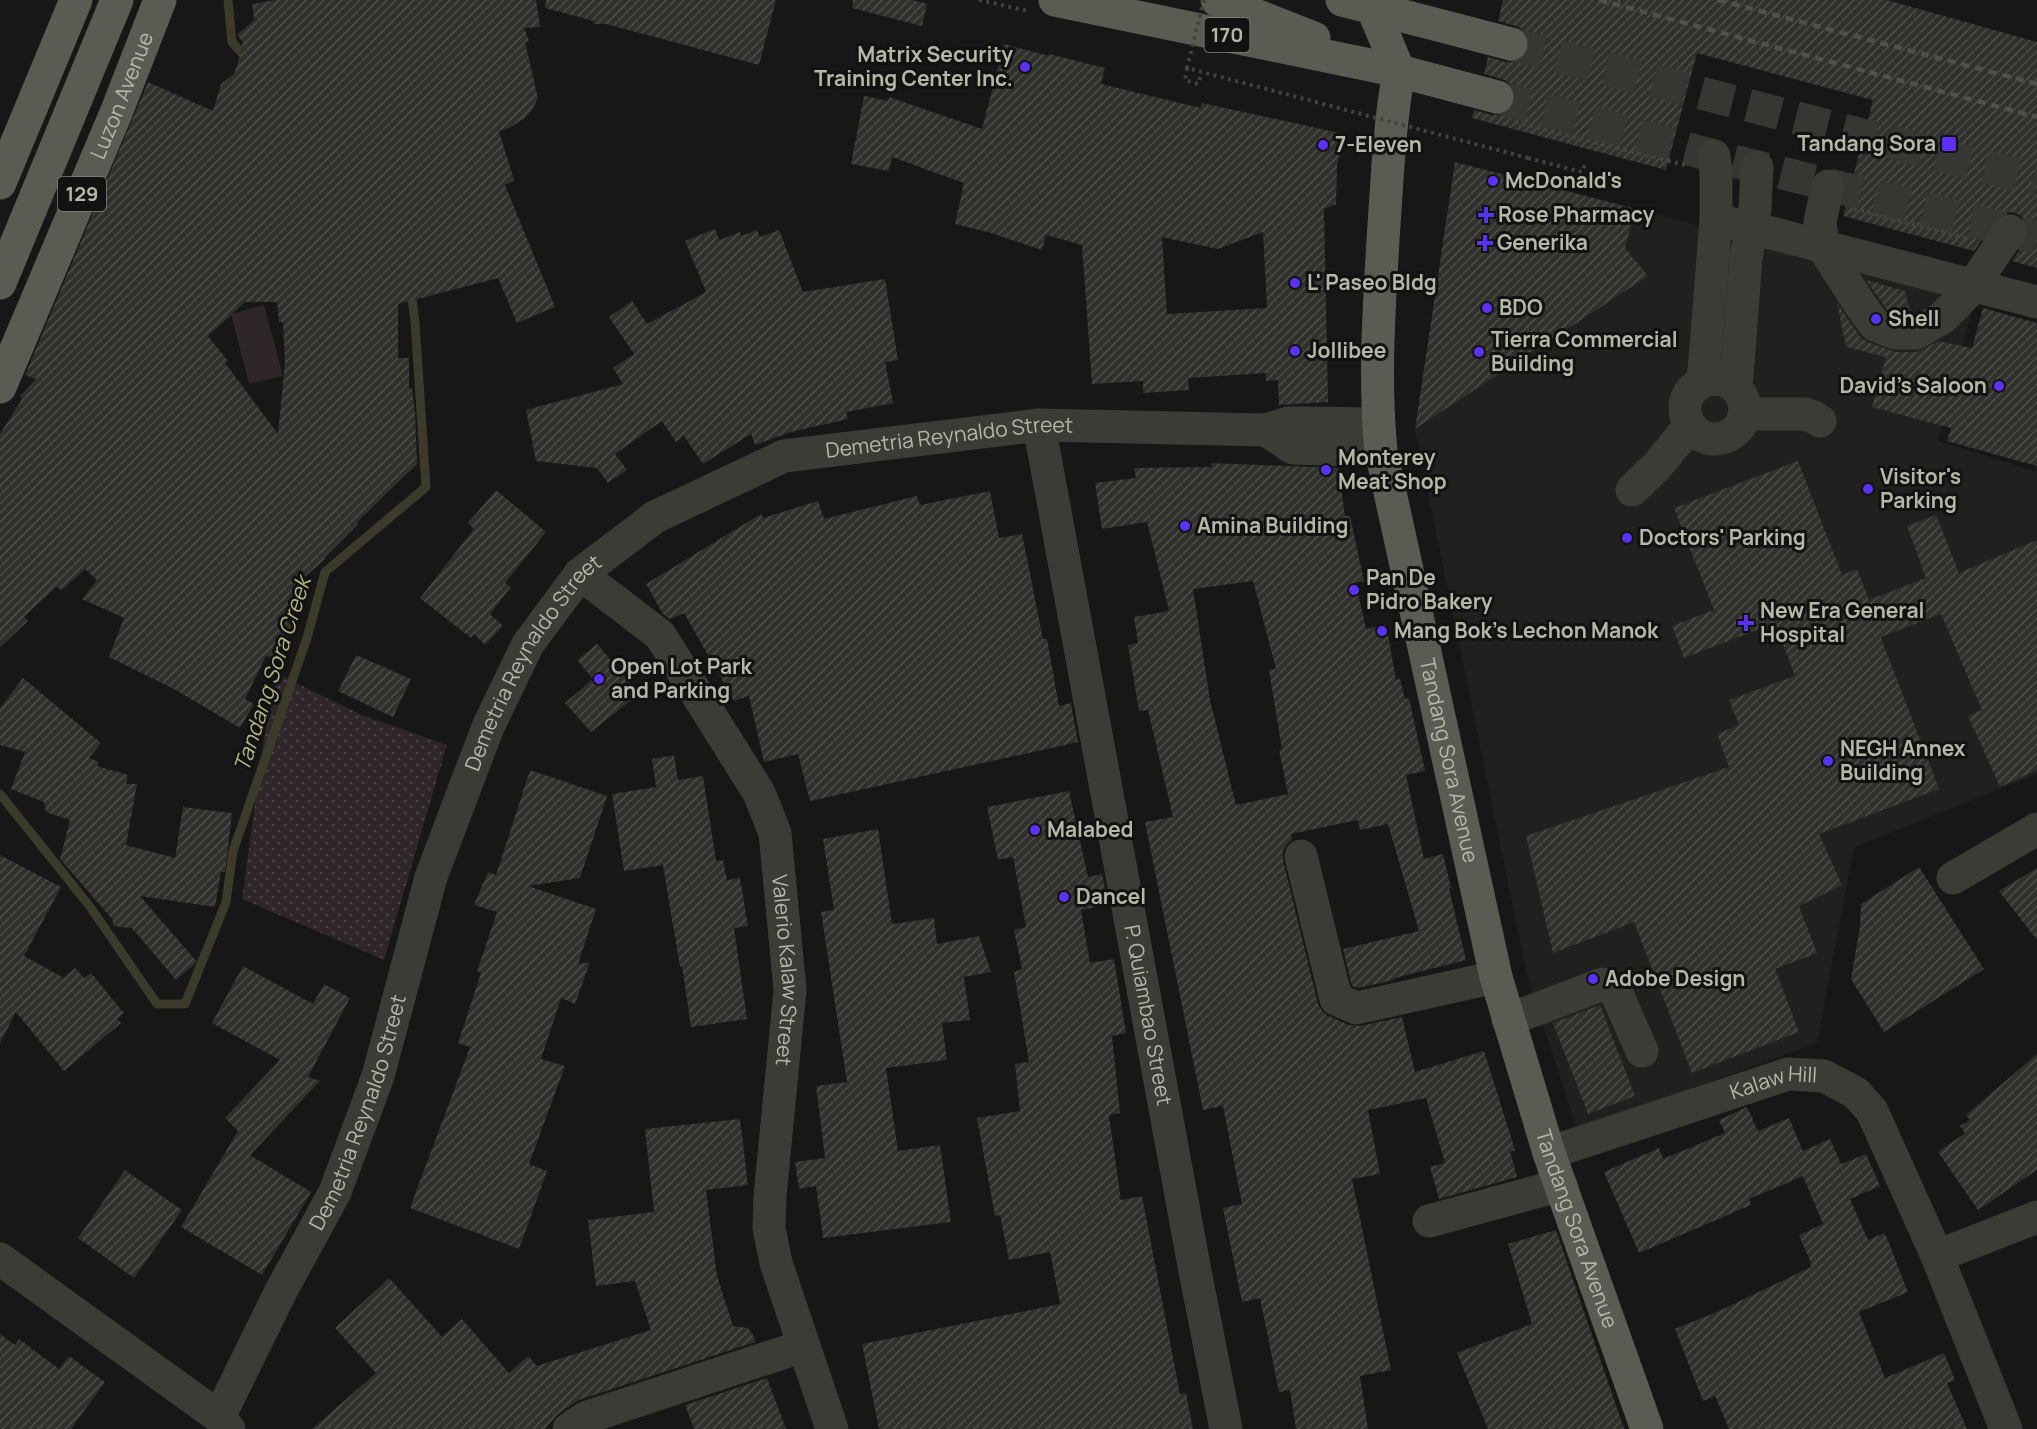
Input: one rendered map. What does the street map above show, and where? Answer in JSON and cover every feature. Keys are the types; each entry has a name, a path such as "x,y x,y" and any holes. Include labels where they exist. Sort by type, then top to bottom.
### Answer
{"main road":[{"path":"0,183 76,0"},
{"name":"Luzon Avenue","path":"5,272 117,0"},
{"name":"Luzon Avenue","path":"0,387 116,112 160,0"},
{"name":"170","path":"1055,0 1399,71 1497,97"},
{"name":"170","path":"1217,0 1399,71"},
{"path":"1370,4 1399,71"},
{"path":"1370,4 1512,44"},
{"name":"Tandang Sora Avenue","path":"1399,71 1393,109 1377,322 1379,437 1496,977 1549,1153 1647,1429"}],"street":[{"path":"1701,382 1705,359 1716,220 1714,156"},
{"path":"1757,167 1758,185 1746,258 1741,401 1736,430 1718,439 1707,438 1698,434 1690,426 1686,417 1687,396 1701,382 1719,379 1741,401 1805,414 1820,421"},
{"path":"1828,186 1820,221 1823,247 1860,306 1875,325 1895,333 1916,333 1942,318 1972,286 2010,231"},
{"path":"1716,220 2037,302"},
{"name":"Demetria Reynaldo Street","path":"224,1423 281,1291 335,1192 378,1076 431,877 488,727 528,644 580,574 655,517 784,456 1039,425 1266,430 1288,423 1299,423 1379,437"},
{"name":"P. Quiambao Street","path":"1039,425 1226,1429"},
{"path":"1632,490 1657,466 1690,426"},
{"name":"Valerio Kalaw Street","path":"580,574 660,635 759,793 775,833 790,990 770,1196 769,1228 776,1263 832,1429"},
{"path":"1953,878 2037,830"},
{"path":"1301,856 1336,999 1356,1008 1496,977"},
{"path":"1508,1020 1603,984 1616,992 1642,1051"},
{"name":"Kalaw Hill","path":"1549,1153 1788,1074 1824,1076 1856,1093 1872,1111 1937,1256 2006,1429"},
{"path":"1429,1221 1561,1185"},
{"path":"1937,1256 2037,1217"},
{"path":"0,1259 224,1423"},
{"path":"569,1429 585,1418 803,1346"}],"path":[{"path":"1201,75 1198,84 1185,80 1204,0"},
{"path":"1187,68 1582,172 1586,162"}],"shaded area":[{"name":"New Era General Hospital","path":"1636,209 1788,250 1976,295 1938,441 2037,472 2037,774 1854,847 1817,1043 1577,1130 1527,975 1415,429 1648,276 1625,248"},
{"path":"264,305 283,376 249,384 231,314"},
{"path":"273,672 362,715 447,745 384,960 242,899"}],"building":[{"path":"276,0 536,0 540,27 524,28 529,41 525,42 538,98 525,118 499,131 514,180 505,185 555,307 517,323 498,278 398,304 398,358 409,358 409,388 412,389 415,413 417,464 357,522 358,524 325,559 300,581 298,586 309,597 293,612 295,613 281,659 266,656 245,699 254,704 240,728 174,689 109,657 124,618 82,599 97,580 85,569 62,590 56,587 24,617 28,621 0,647 0,434 22,399 20,396 36,379 25,375 148,82 213,111 221,84 234,74 239,59 243,42 237,35 254,20 252,4","holes":["245,302 277,302 279,322 283,322 285,363 278,434 225,363 228,361 208,336"]},
{"path":"546,0 776,0 759,65 606,24 593,24 594,21 545,8"},
{"path":"853,0 912,0 927,4 922,26 852,8"},
{"name":"Tandang Sora","path":"1503,0 1887,0 2037,42 2037,268 2012,261 2029,232 2027,222 2020,215 2012,212 2002,214 1995,220 1974,251 1843,216 1873,100 1697,53 1666,170 1472,118 1474,110 1502,115 1511,110 1515,101 1515,92 1510,83 1484,74 1488,57 1515,62 1524,58 1529,48 1529,38 1524,30 1498,21"},
{"path":"1004,44 1105,68 1101,84 1201,108 1202,103 1344,134 1337,166 1336,204 1324,209 1328,402 1279,405 1278,380 1266,381 1266,373 1188,378 1189,390 1143,393 1143,381 1092,384 1082,245 1046,235 1042,250 955,224 964,183 892,157 889,171 851,164 864,96 888,101 889,97 982,129","holes":["1263,232 1267,308 1167,314 1162,237 1218,249"]},
{"name":"Tierra Commercial Building","path":"1455,162 1636,209 1625,248 1648,276 1415,429"},
{"path":"715,229 719,240 740,232 741,236 757,230 760,237 779,230 803,292 885,279 898,360 885,362 893,403 846,412 848,419 791,432 755,445 751,434 703,464 684,436 676,442 662,421 615,454 627,470 608,483 597,468 536,461 526,410 623,384 613,368 634,354 609,317 632,301 647,324 706,292 685,241"},
{"path":"1866,280 1905,291 1911,314 1899,314 1887,310"},
{"name":"David's Saloon","path":"1837,303 1860,337 1895,352 1917,352 1939,341 1972,348 1983,308 2037,323 2037,466 1947,441 1951,428 1872,407 1886,357 1846,347"},
{"path":"1798,461 1842,575 1857,569 1869,600 1926,578 1907,526 1936,515 1959,573 2037,540 2037,770 2000,787 1968,716 1982,710 1941,614 1883,636 1881,638 1939,789 1819,834 1842,885 1799,906 1817,953 1775,969 1799,1032 1692,1073 1634,922 1553,953 1526,836 1729,767 1717,734 1739,725 1729,700 1795,676 1775,623 1684,658 1672,626 1714,610 1674,508"},
{"path":"1211,463 1338,468 1345,516 1350,516 1364,581 1356,583 1366,629 1386,624 1396,680 1400,679 1405,699 1409,698 1425,771 1406,775 1424,859 1443,854 1466,960 1394,980 1358,988 1352,986 1343,949 1419,931 1388,824 1360,830 1358,820 1291,834 1292,840 1283,850 1283,860 1318,1004 1328,1016 1349,1025 1360,1026 1402,1017 1415,1072 1484,1051 1515,1150 1510,1152 1517,1177 1439,1199 1430,1167 1445,1163 1426,1098 1368,1110 1380,1174 1352,1179 1391,1370 1360,1376 1368,1429 1296,1429 1290,1390 1279,1392 1260,1298 1242,1302 1223,1208 1242,1204 1223,1106 1203,1110 1145,822 1173,817 1148,710 1139,711 1128,645 1138,643 1134,617 1169,611 1147,522 1102,529 1095,483 1136,478 1134,468 1212,467","holes":["1253,581 1276,669 1269,670 1282,750 1279,750 1288,794 1236,805 1210,700 1193,589"]},
{"path":"496,490 546,532 505,583 511,587 490,614 503,626 485,645 474,634 471,638 420,598 474,529 468,523"},
{"path":"990,491 999,538 1022,534 1043,639 1047,639 1059,706 1071,703 1078,742 810,801 798,754 764,762 749,696 734,701 684,613 670,619 663,614 646,584 761,514 763,518 818,501 824,519 917,496 920,505"},
{"path":"597,644 639,694 591,732 565,703 593,679 577,660"},
{"path":"356,655 411,679 393,717 338,691"},
{"path":"23,678 101,743 89,758 99,762 97,766 128,775 126,784 137,784 126,845 175,858 183,807 232,813 225,872 221,872 215,907 140,896 197,962 176,980 132,928 113,926 113,920 60,859 70,820 46,812 44,802 11,789 25,752 0,745 0,708"},
{"path":"674,755 678,780 703,776 716,861 723,860 727,880 740,878 748,926 734,928 747,1019 691,1027 663,865 624,871 612,794 656,787 652,759"},
{"path":"530,770 607,796 580,878 528,886 596,909 578,964 590,962 575,1004 561,998 541,1059 565,1066 529,1164 547,1171 519,1249 410,1208 470,1047 458,1043 481,973 477,971 497,912 474,905 488,872 496,875"},
{"path":"1069,791 1088,877 1102,874 1108,905 1081,910 1090,963 1114,959 1126,1033 1112,1036 1120,1113 1109,1115 1121,1200 1142,1196 1180,1394 1186,1393 1193,1429 879,1429 862,1344 1060,1304 1050,1252 1009,1260 1000,1215 995,1216 977,1118 1020,1111 1015,1064 1029,1062 1014,972 1022,969 1014,930 1026,927 1013,857 998,860 987,807"},
{"path":"878,829 892,924 934,918 937,944 979,936 991,972 964,977 970,1020 942,1023 947,1060 886,1068 898,1151 940,1145 951,1222 823,1238 816,1186 799,1189 795,1162 825,1158 816,1086 847,1082 821,912 834,910 823,839"},
{"path":"0,855 61,887 24,956 64,978 75,968 84,978 91,973 124,1013 117,1019 121,1023 64,1071 16,1012 0,1043"},
{"path":"1919,867 1984,969 1884,1032 1851,979 1860,926 1861,904"},
{"path":"2037,868 2037,940 1999,891"},
{"path":"243,966 313,1004 324,984 350,998 308,1077 320,1081 250,1155 311,1192 262,1275 181,1227 238,1131 225,1118 280,1060 212,1023"},
{"path":"1600,1005 1635,1096 1588,1114 1553,1023"},
{"path":"2037,1054 2037,1170 1978,1210 1938,1152 1965,1133 1960,1126 1970,1120 1966,1115"},
{"path":"1747,1107 1758,1131 1789,1118 1803,1151 1830,1139 1841,1164 1866,1154 1880,1186 1850,1199 1868,1240 1885,1233 1908,1292 1859,1312 1885,1378 1944,1353 1955,1380 1947,1383 1967,1429 1729,1429 1715,1396 1703,1401 1675,1329 1719,1311 1811,1267 1799,1235 1823,1224 1803,1176 1749,1199 1751,1205 1639,1253 1604,1172 1659,1148 1663,1159 1725,1133 1719,1120"},
{"path":"740,1119 748,1185 706,1190 717,1276 733,1326 748,1328 755,1342 579,1400 558,1414 545,1429 312,1429 376,1373 335,1328 389,1278 442,1337 462,1319 509,1373 528,1356 537,1366 651,1330 635,1281 596,1286 588,1220 654,1212 645,1129"},
{"path":"125,1170 182,1210 134,1278 78,1238"},
{"path":"1556,1230 1624,1429 1488,1429 1457,1353 1532,1324 1508,1244"},
{"path":"0,1334 15,1345 19,1339 59,1369 69,1356 105,1382 71,1429 0,1429"},
{"path":"767,1378 786,1429 694,1429 685,1405"}],"waterway":[{"name":"Tandang Sora Creek","path":"228,0 232,42 248,60"},
{"name":"Tandang Sora Creek","path":"0,794 91,908 157,1004 185,1004 226,902 233,851 307,638 325,572 426,487 411,291"}],"tunnel":[{"path":"1511,44 2037,180"},
{"path":"1497,97 1714,156 2037,237"}],"railway":[{"path":"1599,0 2037,117"},
{"path":"1718,0 2037,84"}],"place":[{"name":"Matrix Security Training Center Inc.","path":"1025,67"},
{"name":"Tandang Sora","path":"1949,144"},
{"name":"7-Eleven","path":"1323,145"},
{"name":"McDonald's","path":"1493,181"},
{"name":"Rose Pharmacy","path":"1486,215"},
{"name":"Generika","path":"1485,243"},
{"name":"L' Paseo Bldg","path":"1295,283"},
{"name":"BDO","path":"1487,308"},
{"name":"Shell","path":"1876,319"},
{"name":"Jollibee","path":"1295,351"},
{"name":"Tierra Commercial Building","path":"1479,352"},
{"name":"David's Saloon","path":"1999,386"},
{"name":"Monterey Meat Shop","path":"1326,470"},
{"name":"Visitor's Parking","path":"1868,489"},
{"name":"Amina Building","path":"1185,526"},
{"name":"Doctors' Parking","path":"1627,538"},
{"name":"Pan De Pidro Bakery","path":"1354,590"},
{"name":"New Era General Hospital","path":"1746,623"},
{"name":"Mang Bok's Lechon Manok","path":"1382,631"},
{"name":"Open Lot Park and Parking","path":"599,679"},
{"name":"NEGH Annex Building","path":"1828,761"},
{"name":"Malabed","path":"1035,830"},
{"name":"Dancel","path":"1064,897"},
{"name":"Adobe Design","path":"1593,979"}]}
